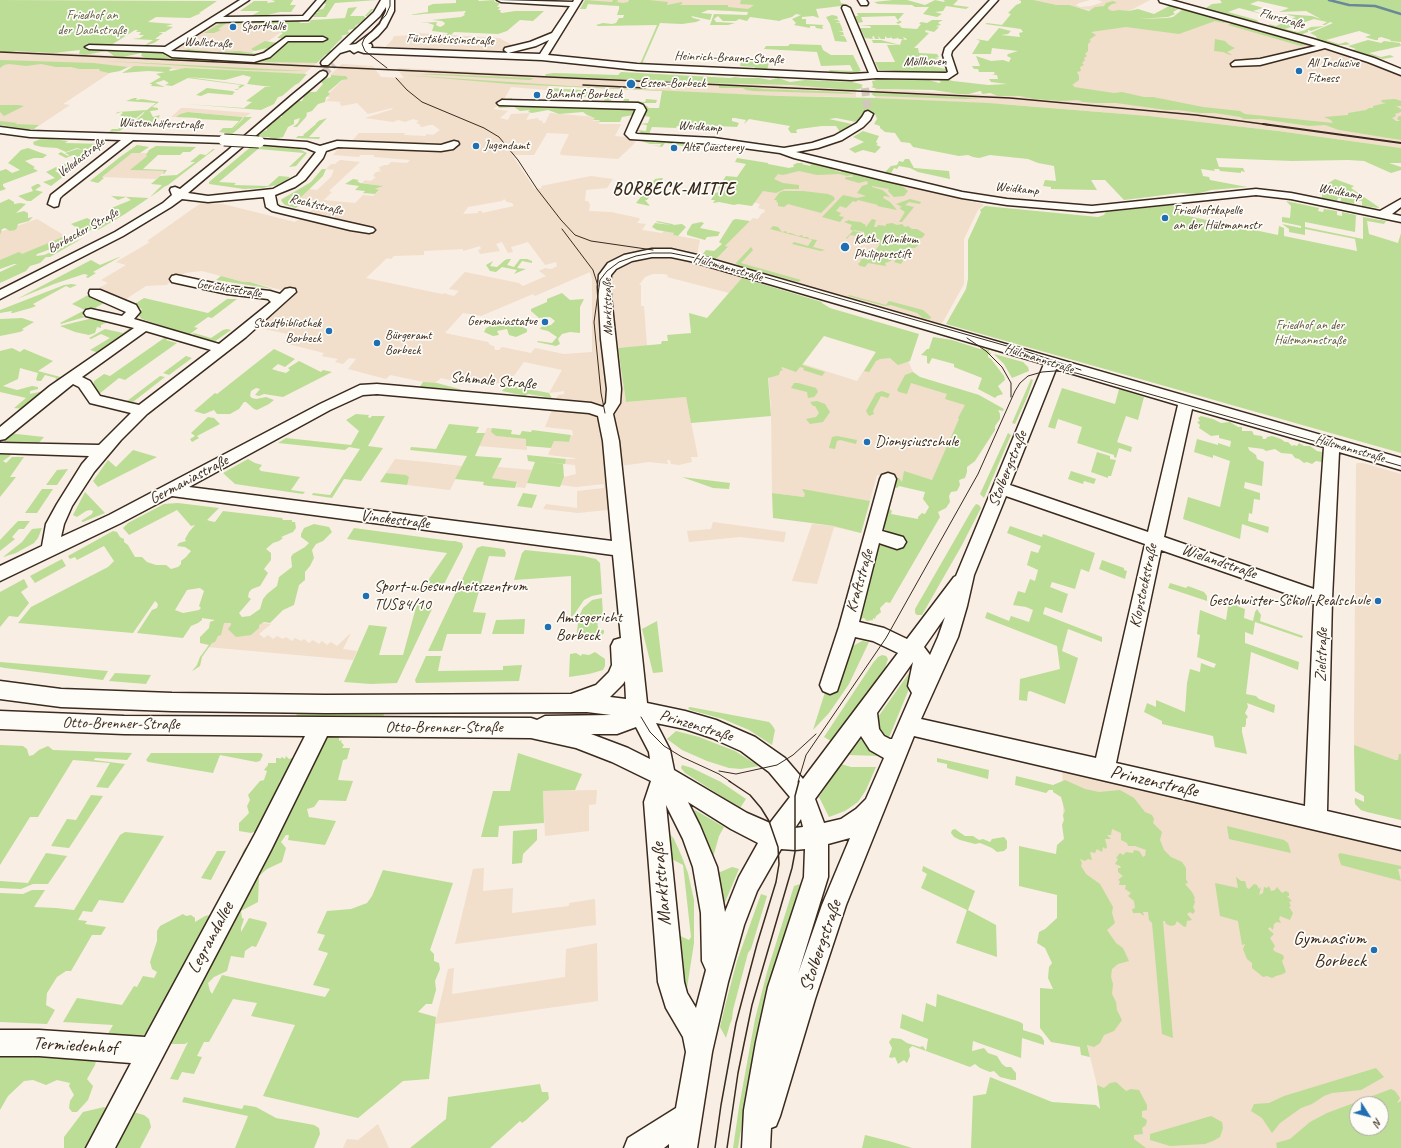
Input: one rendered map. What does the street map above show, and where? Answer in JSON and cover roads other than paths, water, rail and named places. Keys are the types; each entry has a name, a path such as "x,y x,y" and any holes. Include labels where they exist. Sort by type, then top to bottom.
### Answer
{"street":[{"path":"167,50 245,0"},
{"path":"214,20 305,18 321,0"},
{"path":"325,63 380,10 385,0"},
{"path":"379,39 390,9 390,0"},
{"path":"501,0 577,2"},
{"name":"Möllhoven","path":"863,76 952,75 947,55 948,50 994,0"},
{"name":"Flurstraße","path":"1163,0 1325,46 1371,60 1401,72"},
{"path":"540,55 554,39 577,2"},
{"path":"846,8 874,75"},
{"path":"358,47 355,38 366,28 371,19"},
{"name":"Wallstraße","path":"89,47 167,50 167,52 172,54 256,58 267,55 286,40 323,39"},
{"path":"334,64 358,47 379,39 432,49"},
{"name":"Fürstäbtissinstraße","path":"500,51 554,39"},
{"name":"Heinrich-Brauns-Straße","path":"554,39 561,52 575,58"},
{"name":"Flurstraße","path":"1235,64 1260,62 1325,46"},
{"name":"Fürstäbtissinstraße","path":"358,47 364,50 540,55"},
{"name":"Fürstäbtissinstraße","path":"336,52 358,47 500,51 540,55"},
{"name":"Heinrich-Brauns-Straße","path":"540,55 575,58 593,62"},
{"name":"Heinrich-Brauns-Straße","path":"540,55 637,68 863,76"},
{"name":"Borbecker Straße","path":"0,295 119,234 167,205 183,193 238,141 318,74"},
{"path":"863,76 865,88"},
{"name":"Weidkamp","path":"502,103 639,106 641,110 630,134 636,139 714,142 782,150 798,156 883,177 967,196 1013,203 1092,209 1256,192 1291,196 1401,219"},
{"path":"782,150 814,146 838,138 860,125 867,118 868,114"},
{"name":"Wüstenhöferstraße","path":"0,130 24,133 259,142 307,145 320,149 337,144 443,148 454,144"},
{"name":"Veledastraße","path":"54,204 55,198 59,192 131,137"},
{"path":"183,193 218,198 240,197 282,190 297,181 319,156 321,152 320,149"},
{"name":"Borbecker Straße","path":"0,291 55,263 183,193"},
{"name":"Rechtstraße","path":"268,193 272,208 350,227 369,230"},
{"path":"1382,214 1401,202"},
{"name":"Marktstraße","path":"605,413 610,409 613,403 614,388 605,290 606,273 616,264 636,256 659,253 676,254"},
{"name":"Hülsmannstraße","path":"676,254 1017,351 1186,402 1401,464"},
{"name":"Gerichtsstraße","path":"176,279 227,290 273,296 277,299 277,302"},
{"name":"Gerichtsstraße","path":"50,550 55,524 64,504 88,468 102,451 142,410 221,349 290,292"},
{"path":"95,293 131,308 133,312 125,321"},
{"path":"90,313 145,326 221,349"},
{"path":"0,434 71,377 145,326"},
{"name":"Stolbergstraße","path":"757,1148 776,1082 822,938 898,749 948,637 966,575 1052,362"},
{"path":"71,377 85,384 91,396 95,400 142,410"},
{"name":"Germaniastraße","path":"0,574 110,522 352,393 364,389 377,389"},
{"name":"Schmale Straße","path":"377,389 591,408 605,413"},
{"name":"Klopstockstraße","path":"1104,770 1154,540 1186,402"},
{"path":"521,727 567,724 617,725 640,713 635,688 611,441 605,413"},
{"name":"Zielstraße","path":"1316,818 1323,599 1332,444"},
{"path":"0,448 102,451"},
{"name":"Kraftstraße","path":"830,685 848,627 888,479"},
{"name":"Wielandstraße","path":"1000,488 1323,599"},
{"name":"Vinckestraße","path":"170,490 621,548"},
{"name":"Kraftstraße","path":"873,535 897,542"},
{"name":"Stolbergstraße","path":"683,1148 699,1052 715,982 732,925 743,894 753,873 775,836 966,575"},
{"path":"564,702 583,699 596,694 608,687 619,675 622,660 619,616 626,594"},
{"name":"Kraftstraße","path":"848,627 877,634 912,649"},
{"path":"911,718 923,662 921,656 912,649"},
{"name":"Otto-Brenner-Straße","path":"0,690 61,698 172,702 332,704 564,702 587,703 640,713"},
{"path":"867,711 868,727 877,743 887,749 898,749"},
{"name":"Marktstraße","path":"640,713 659,750 663,764 664,776 655,802 671,982 675,999 686,1015 696,1035 699,1052"},
{"name":"Prinzenstraße","path":"640,713 702,725 724,732 743,742 774,762 787,775 803,797"},
{"name":"Prinzenstraße","path":"911,718 1104,770 1316,818 1401,839"},
{"name":"Otto-Brenner-Straße","path":"0,720 124,725 320,728 521,727 561,734 591,743 664,776"},
{"name":"Legrandallee","path":"100,1148 150,1051 263,842 320,728"},
{"path":"664,776 739,822 760,832 795,839 816,837 848,828 864,817 874,807"},
{"path":"664,776 692,834 705,867 713,913 715,982"},
{"name":"Stolbergstraße","path":"757,1148 758,1110 764,1070 781,987 816,877 816,837 810,813 803,797"},
{"name":"Termiedenhof","path":"0,1043 39,1043 150,1051"},
{"path":"638,1148 688,1116"}],"waterway":[{"path":"1329,0 1349,5 1375,6 1401,14"}],"tunnel":[{"path":"323,74 334,64"},
{"path":"865,88 868,114"}],"tram line":[{"path":"387,68 365,51 362,44 364,39 386,15 390,6 390,0"},
{"path":"396,78 407,90 422,102 484,128 499,137 518,160 537,189 561,220 575,235 591,241 653,250"},
{"path":"562,229 593,270 598,286"},
{"path":"605,413 601,393 594,322 600,280 607,271 619,262 636,256 652,253 671,253 701,259 1028,352 1081,370"},
{"path":"967,338 986,351 1002,367 1011,383 1011,397"},
{"path":"798,782 806,755 886,638 978,474 1015,391 1020,383 1028,376 1042,372 1055,371 1076,373 1401,466"},
{"path":"641,717 650,732 664,746 682,757 719,774 731,782"},
{"path":"719,771 736,774 777,765 793,755 816,734"},
{"path":"715,1148 721,1105 736,1023 757,944 776,882 779,864 778,847 769,821 761,808 750,795 729,781"},
{"path":"727,1148 738,1073 752,1005 792,868 795,852 795,796 799,781"}],"railway":[{"path":"0,52 1010,98 1196,115 1270,125"},
{"path":"583,85 645,88"},
{"path":"1263,124 1401,143"}],"place":[{"name":"Sporthalle","path":"233,27"},
{"name":"All Inclusive Fitness","path":"1299,71"},
{"name":"Essen-Borbeck","path":"631,84"},
{"name":"Bahnhof Borbeck","path":"537,95"},
{"name":"Jugendamt","path":"476,146"},
{"name":"Alte Cuesterey","path":"674,148"},
{"name":"Friedhofskapelle an der Hülsmannstr","path":"1165,218"},
{"name":"Kath. Klinikum Philippusstift","path":"845,247"},
{"name":"Germaniastatue","path":"545,322"},
{"name":"Stadtbibliothek Borbeck","path":"329,331"},
{"name":"Bürgeramt Borbeck","path":"377,343"},
{"name":"Dionysiusschule","path":"867,442"},
{"name":"Sport-u.Gesundheitszentrum TUS84/10","path":"366,596"},
{"name":"Geschwister-Scholl-Realschule","path":"1378,601"},
{"name":"Amtsgericht Borbeck","path":"548,627"},
{"name":"Gymnasium Borbeck","path":"1374,950"}],"district":[{"name":"BORBECK-MITTE","path":"674,190"}],"park label":[{"name":"Friedhof an der Dachstraße","path":"92,24"},
{"name":"Friedhof an der Hülsmannstraße","path":"1310,334"}]}
